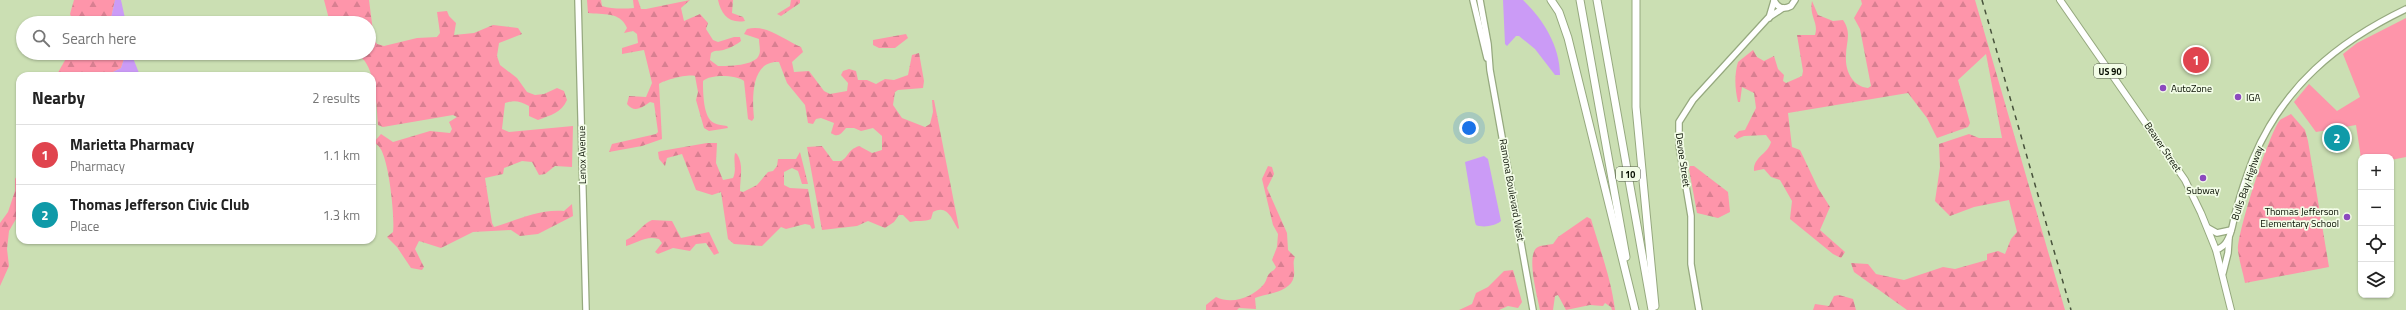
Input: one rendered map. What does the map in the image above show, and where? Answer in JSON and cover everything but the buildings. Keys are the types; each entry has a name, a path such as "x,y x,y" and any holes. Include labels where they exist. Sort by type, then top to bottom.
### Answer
{"highway":[{"path":"1551,0 1559,12 1568,38 1635,310"},
{"name":"I 10","path":"1580,0 1635,310"},
{"name":"I 10","path":"1597,0 1653,310"},
{"path":"1636,1 1636,107 1654,278 1653,310"}],"main road":[{"name":"Beaver Street","path":"2060,0 2176,165 2208,228 2223,273 2231,310"}],"street":[{"name":"Lenox Avenue","path":"578,0 586,310"},
{"name":"Ramona Boulevard West","path":"1473,0 1490,70"},
{"name":"Ramona Boulevard West","path":"1480,0 1490,70 1533,310"},
{"name":"Devoe Street","path":"1699,310 1691,264 1691,216 1679,145 1679,122 1693,100 1768,18 1783,8 1791,6 1795,0"},
{"name":"Devoe Street","path":"1768,18 1774,1"},
{"path":"1774,1 1783,8"},
{"name":"Bulls Bay Highway","path":"2216,250 2224,246 2229,237 2241,194 2259,145 2290,96 2316,67 2349,40 2406,9"},
{"path":"2208,228 2217,233 2231,230"},
{"path":"2223,273 2228,253 2229,237"}],"green space":[{"path":"74,0 115,0 112,16 71,16 70,14"},
{"path":"324,0 369,0 371,16 328,16"},
{"path":"587,0 601,0 602,6 622,9 634,8 633,0 638,0 641,9 646,9 690,0 681,8 684,21 700,14 708,23 706,29 713,40 718,42 734,37 740,37 741,41 734,46 711,53 710,60 718,66 741,65 756,59 760,52 759,39 744,34 747,29 754,28 768,30 801,47 803,52 792,62 794,72 809,71 824,91 830,94 847,91 848,83 841,75 843,71 849,69 856,71 858,80 867,80 876,84 885,79 894,80 908,75 912,55 919,53 924,81 923,88 898,90 895,92 893,105 902,118 925,127 930,124 933,112 932,100 934,100 959,228 958,229 946,211 938,210 933,212 931,219 926,220 910,222 903,215 899,215 894,222 885,228 868,221 857,226 822,230 807,147 822,146 833,161 841,161 846,158 852,149 859,146 872,153 882,150 882,136 873,128 861,131 854,128 846,128 841,134 836,135 831,133 834,123 821,118 816,119 813,124 808,123 805,105 787,83 779,62 770,63 763,67 758,74 755,82 753,101 754,118 752,121 748,119 744,81 735,77 717,76 703,81 704,104 710,120 719,125 727,126 728,128 709,131 704,128 696,100 698,92 695,76 676,78 659,84 662,139 642,146 609,152 612,144 656,134 658,132 654,103 650,102 638,109 632,108 627,104 629,96 646,97 652,83 644,50 622,54 622,48 638,43 637,34 633,31 624,33 627,28 616,16 588,13"},
{"path":"718,0 733,0 732,13 743,17 745,21 734,21 727,17 721,10"},
{"path":"791,0 800,0 800,3 781,16 777,14 790,6"},
{"path":"1861,0 1975,0 2065,310 1907,310 1854,272 1851,263 1868,264 1876,274 1904,280 1943,267 1955,269 1987,260 1987,254 1998,251 2005,254 2011,239 2017,232 2009,200 1974,207 1950,216 1935,201 1940,167 1939,144 1969,134 1979,138 2002,138 1986,54 1958,80 1970,123 1968,127 1937,138 1927,118 1908,93 1788,113 1792,147 1800,150 1818,188 1830,207 1820,230 1845,252 1841,258 1833,254 1790,219 1792,201 1780,180 1771,177 1764,169 1754,171 1756,162 1767,150 1771,142 1766,135 1744,136 1737,139 1734,136 1739,131 1745,130 1756,108 1754,93 1742,87 1740,102 1738,102 1735,82 1738,62 1753,50 1757,57 1764,61 1774,56 1778,69 1784,75 1783,81 1786,83 1802,76 1803,71 1797,35 1815,35 1816,26 1811,7 1812,1 1818,15 1833,21 1843,20 1848,33 1846,62 1849,73 1854,81 1863,87 1868,88 1871,86 1860,29 1854,18 1862,4"},
{"path":"447,11 449,16 456,23 454,35 474,33 493,25 518,28 522,34 499,43 497,56 500,65 517,78 527,92 535,95 544,94 557,88 564,91 567,100 559,111 538,120 529,116 529,106 526,104 514,101 505,103 502,129 509,132 573,126 572,167 555,166 545,174 539,175 532,162 522,161 504,168 503,174 485,178 492,223 494,227 537,213 564,211 572,204 573,216 538,234 520,236 511,230 473,232 441,248 419,241 415,249 424,267 422,270 411,268 397,247 387,237 393,232 391,189 383,154 380,147 376,144 376,140 381,134 393,142 430,131 450,133 452,129 449,122 457,117 453,115 383,127 378,125 376,72 370,72 363,60 376,60 376,42 384,46 417,38 437,37 440,33 437,12"},
{"path":"2406,18 2406,157 2394,159 2394,154 2360,154 2356,125 2316,132 2294,102 2309,84 2337,111 2360,97 2343,54 2357,43"},
{"path":"906,34 908,38 895,48 879,48 873,45 873,40"},
{"path":"65,60 124,60 121,68 113,72 58,72"},
{"path":"2291,114 2305,130 2308,141 2329,267 2245,283 2238,250 2248,205 2262,162 2275,129 2280,120"},
{"path":"707,143 717,143 716,163 723,180 733,178 735,172 735,153 737,154 741,167 740,191 743,192 757,185 768,172 773,171 777,166 778,159 796,159 800,152 808,184 802,184 798,171 792,168 784,172 784,185 790,188 808,189 815,228 812,229 810,225 805,224 786,229 781,227 762,246 734,244 728,239 721,192 712,195 696,190 682,154 667,158 665,166 659,159 658,152 661,151"},
{"path":"1268,166 1272,167 1274,174 1267,188 1287,233 1288,250 1295,257 1294,276 1292,282 1278,292 1255,298 1256,309 1239,308 1237,310 1206,310 1206,305 1216,297 1236,300 1254,293 1264,284 1269,274 1276,267 1272,260 1277,247 1278,234 1273,225 1262,179"},
{"path":"1690,166 1694,166 1728,192 1730,212 1718,218 1697,213 1689,169"},
{"path":"16,177 16,219 9,231 7,249 9,266 0,286 0,223 8,212 15,191"},
{"path":"1587,217 1591,219 1605,264 1615,310 1612,310 1611,307 1605,303 1603,306 1590,305 1566,310 1558,295 1555,296 1553,310 1540,310 1533,277 1532,267 1534,251 1540,246 1553,244 1558,237"},
{"path":"652,220 672,221 681,238 709,232 719,253 714,255 706,243 696,244 690,251 673,248 658,254 655,252 662,243 659,239 654,238 646,239 626,246 626,240"},
{"path":"1513,270 1522,302 1518,308 1508,306 1499,310 1459,310 1472,304 1476,293 1488,287 1504,271"},
{"path":"1839,295 1853,299 1856,310 1813,310 1815,304 1829,306 1834,296"}],"shaded area":[{"path":"115,0 121,0 124,16 112,16"},
{"path":"1503,0 1523,0 1537,16 1554,44 1560,75 1555,75 1535,49 1519,36 1516,36 1507,46 1505,44"},
{"path":"124,60 134,60 139,72 113,72 121,68"},
{"path":"1484,156 1488,159 1501,221 1492,225 1479,226 1476,225 1475,222 1465,162"}],"railway":[{"path":"1982,0 2071,310"}],"place":[{"name":"Marietta Pharmacy","path":"2196,60"},
{"name":"AutoZone","path":"2163,88"},
{"name":"IGA","path":"2238,97"},
{"name":"Thomas Jefferson Civic Club","path":"2337,138"},
{"name":"Subway","path":"2203,178"},
{"name":"Thomas Jefferson Elementary School","path":"2347,217"}]}
